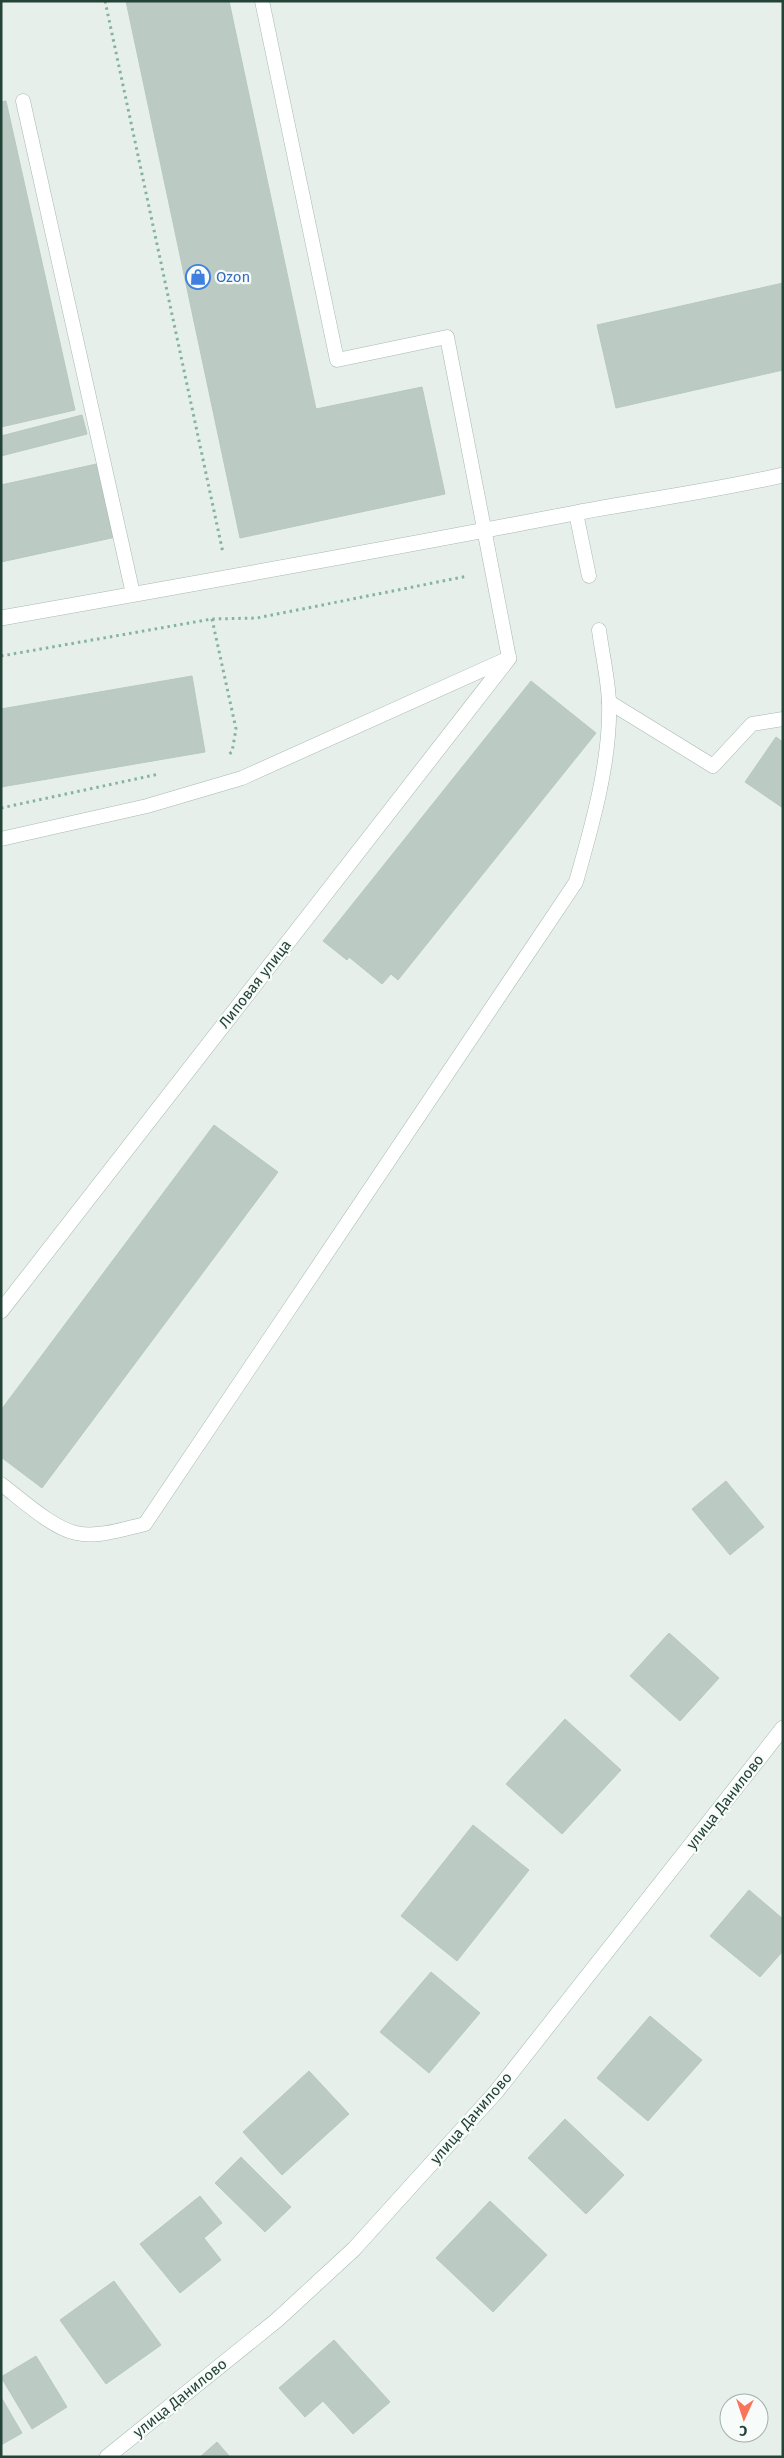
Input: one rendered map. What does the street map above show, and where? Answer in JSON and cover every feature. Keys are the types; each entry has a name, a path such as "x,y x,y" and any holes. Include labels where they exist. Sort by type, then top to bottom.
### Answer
{"street":[{"path":"1,618 485,532 576,513 726,488 783,475"},
{"name":"Липовая улица","path":"1,1311 509,658"},
{"name":"улица Данилово","path":"107,2457 278,2320 354,2248 496,2092 783,1728"}],"lane":[{"path":"1,839 147,806 242,778 509,658 447,337 337,360 262,1"},
{"path":"23,101 133,594"},
{"path":"576,513 589,576"},
{"path":"1,1484 55,1524 75,1533 96,1534 145,1524 576,882 595,817 606,744 609,702 599,630"},
{"path":"609,702 713,766 752,724 783,719"}],"path":[{"path":"105,1 228,577"},
{"path":"1,656 212,619 257,618 492,571"},
{"path":"212,619 236,729 232,752 224,757"},
{"path":"1,808 167,772"}],"building":[{"path":"126,1 229,1 316,409 422,387 445,494 240,538"},
{"path":"6,101 75,410 1,427 1,102"},
{"path":"783,283 783,370 616,408 597,325"},
{"path":"82,415 87,434 1,456 1,436"},
{"path":"101,463 116,537 1,562 1,485"},
{"path":"192,676 205,752 1,787 1,709"},
{"path":"531,681 596,733 398,980 391,974 382,984 349,957 347,960 323,941"},
{"path":"776,737 783,742 783,808 745,782"},
{"path":"214,1125 278,1172 42,1488 1,1457 1,1410"},
{"path":"726,1481 764,1527 730,1555 692,1509"},
{"path":"669,1633 719,1678 680,1721 630,1676"},
{"path":"565,1719 621,1770 562,1834 506,1784"},
{"path":"473,1825 529,1870 457,1961 401,1916"},
{"path":"749,1890 783,1919 783,1951 760,1977 710,1936"},
{"path":"431,1972 480,2013 429,2073 380,2032"},
{"path":"650,2016 702,2060 648,2121 597,2078"},
{"path":"309,2071 349,2114 282,2175 243,2132"},
{"path":"565,2119 624,2175 586,2214 528,2158"},
{"path":"241,2157 291,2207 265,2232 215,2183"},
{"path":"200,2196 222,2223 204,2238 221,2260 180,2293 140,2244"},
{"path":"490,2201 547,2255 493,2312 436,2258"},
{"path":"114,2281 161,2345 106,2384 60,2320"},
{"path":"334,2340 390,2402 353,2434 323,2401 305,2417 279,2388"},
{"path":"36,2356 67,2407 32,2429 1,2377"},
{"path":"1,2397 22,2433 1,2445"},
{"path":"217,2442 230,2457 200,2457"}],"place":[{"name":"Ozon","path":"198,277"}]}
